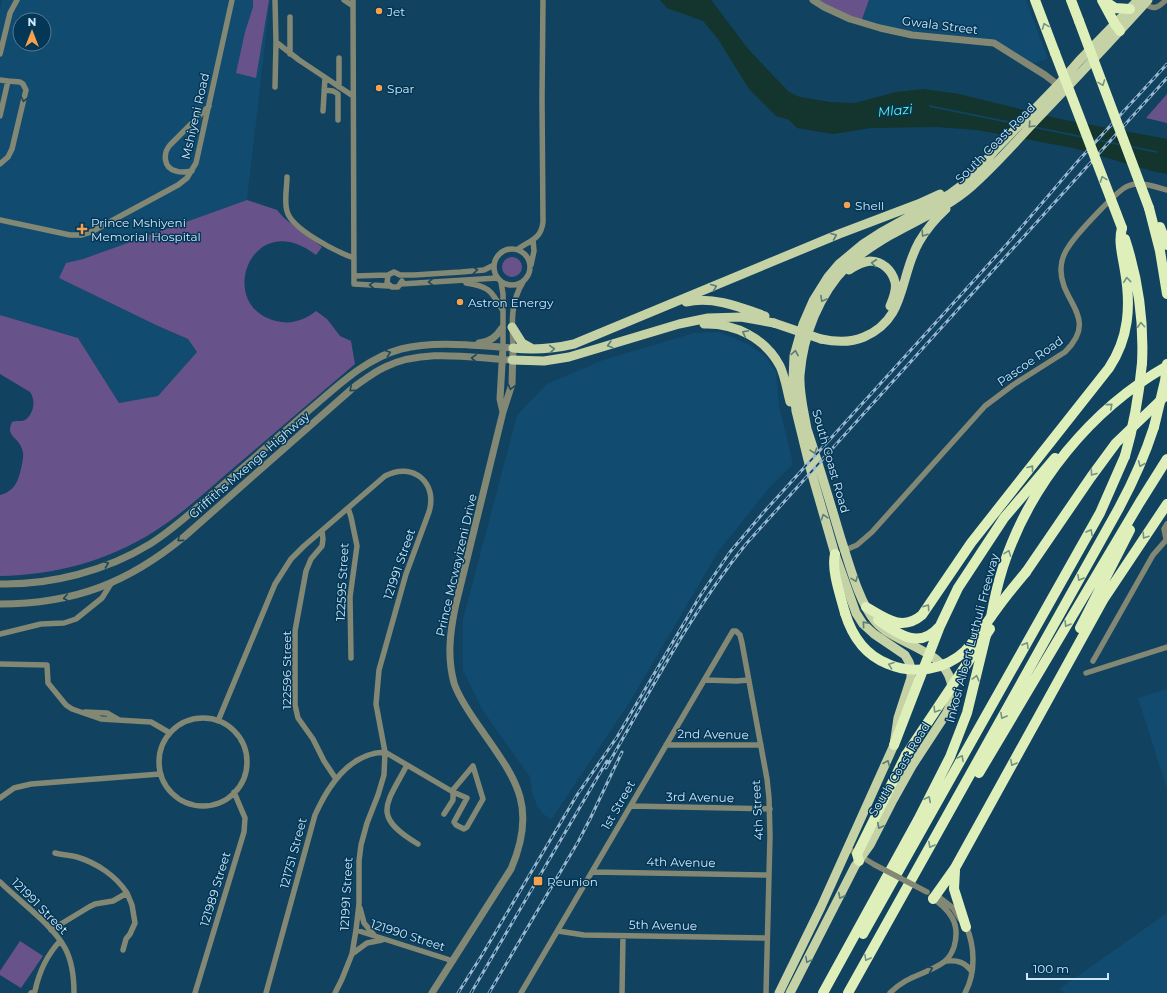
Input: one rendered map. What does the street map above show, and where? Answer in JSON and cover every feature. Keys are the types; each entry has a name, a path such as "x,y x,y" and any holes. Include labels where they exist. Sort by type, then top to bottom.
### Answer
{"highway":[{"path":"830,993 1100,513 1125,456 1132,433 1136,412 1143,349 1140,303 1135,274 1122,228 1034,0"},
{"path":"1071,0 1149,208 1160,251 1167,294"},
{"path":"1102,0 1115,8 1130,9"},
{"path":"1102,0 1118,27"},
{"path":"1149,208 1158,223 1167,245"},
{"path":"868,610 894,622 906,623 918,618 926,609 971,543 1109,368 1118,353 1126,329 1128,308 1126,273 1120,237 1122,228"},
{"path":"848,993 1119,508 1143,458 1154,427 1164,388 1167,365"},
{"name":"Inkosi Albert Luthuli Freeway","path":"823,993 918,820 950,757 967,713 978,673 998,583 1017,532 1047,479 1082,434 1115,402 1167,365"},
{"path":"840,552 834,560 845,613 850,628 857,640 870,654 892,666 905,669 917,670 932,668 948,662 965,651 1026,572 1116,443 1167,393"},
{"path":"894,745 940,626 958,588 1004,518 1064,448 1082,434"},
{"path":"950,811 978,776 1167,459"},
{"path":"958,588 966,565 1007,499"},
{"path":"1031,729 1038,710 1136,519 1140,502"},
{"path":"932,895 956,868 1031,729 1106,596 1167,504"},
{"path":"854,855 906,755 1004,609 1026,572"},
{"path":"868,610 897,632 913,638 927,637 940,626"},
{"path":"956,868 954,889 966,926"}],"main road":[{"name":"South Coast Road","path":"781,989 854,855 870,845 912,766 950,707 953,692 950,678 942,664 929,654 905,643 886,631 874,620 840,552 809,464 798,420 793,380 794,356 807,312 828,277 848,255 880,233 950,194 978,170 995,150 1054,95 1058,85 1079,61 1118,27 1130,9 1143,1"},
{"name":"South Coast Road","path":"791,991 854,855 894,745 898,718 911,678 910,664 904,655 874,634 860,618 851,602 840,552 807,429 801,393 800,376 805,344 814,316 826,294 847,267 873,246 943,207 971,187 1004,154 1054,95 1143,1"},
{"path":"513,348 558,348 574,344 869,222 934,197 961,182 988,157"},
{"path":"665,307 690,301 712,301 731,305 822,337 832,342 857,340 882,326 891,315 898,301 910,261 918,242 938,216 971,187"},
{"path":"822,337 854,338 874,328 883,320 894,297 895,282 887,268 879,262 870,261 859,264 837,279"},
{"path":"512,360 544,361 569,357 679,324 708,318 741,317 776,322"},
{"path":"642,335 681,326 715,323 741,330 751,335 773,356 782,372 799,435 809,464"},
{"path":"507,328 522,343 528,347 536,349"}],"street":[{"path":"0,54 10,13 17,0"},
{"name":"Mshiyeni Road","path":"1,220 70,235 81,235 91,232 178,185 187,178 196,163 232,0"},
{"path":"275,0 275,87"},
{"path":"344,0 353,3 354,284 389,286 395,288 401,284 456,281 499,280 510,285 520,283 525,280"},
{"path":"518,249 533,240 541,232 543,222 543,0"},
{"name":"Gwala Street","path":"813,0 824,8 850,19 880,28 912,35 994,43 1045,75 1058,85"},
{"path":"1143,1 1152,8 1159,7 1166,0"},
{"path":"290,17 290,54"},
{"path":"276,42 290,54 353,96"},
{"path":"339,58 339,87"},
{"path":"323,111 325,78"},
{"path":"0,80 22,83 26,90 12,149 8,157 0,164"},
{"path":"0,116 8,81"},
{"path":"324,90 333,91 338,94 338,120"},
{"path":"192,171 181,172 172,170 166,164 166,152 170,145 208,106"},
{"path":"287,177 287,211 296,225 326,246 354,258"},
{"name":"Pascoe Road","path":"840,552 857,545 872,532 985,406 1013,385 1065,352 1072,345 1079,333 1079,318 1064,286 1060,268 1063,257 1069,246 1099,211 1128,186 1137,184 1167,190"},
{"path":"502,347 515,298 530,271 534,251 533,240"},
{"path":"513,348 502,309 499,280 494,269 494,265 497,257 502,251 512,248 518,249 527,255 530,266"},
{"path":"354,276 388,275 394,272 400,275 484,270 494,265"},
{"path":"388,275 387,283 389,286"},
{"path":"400,275 402,278 401,284"},
{"path":"456,281 482,285 493,294 502,309"},
{"path":"457,345 490,341 507,328"},
{"name":"Griffiths Mxenge Highway","path":"0,584 39,582 66,577 110,563 149,544 184,518 347,378 363,366 379,357 401,349 434,344 513,348"},
{"name":"Prince Mcwayizeni Drive","path":"502,347 500,399 503,412"},
{"name":"Prince Mcwayizeni Drive","path":"432,993 511,869 517,854 523,827 523,807 515,782 461,698 452,672 449,651 451,630 456,608 503,412 512,384 513,348"},
{"name":"Griffiths Mxenge Highway","path":"0,604 45,602 72,597 98,589 129,575 168,550 354,387 385,367 418,357 436,356 512,360"},
{"name":"121991 Street","path":"218,721 275,584 283,570 297,552 385,476 399,471 406,471 419,476 428,486 431,495 431,502 429,512 406,574 378,675 376,704 385,752 384,775 365,830 360,853 359,904 352,954 347,969 335,993"},
{"name":"122595 Street","path":"348,508 352,519 357,546 350,593 351,658"},
{"path":"1093,661 1153,555 1167,539 1164,529 1167,524"},
{"name":"122596 Street","path":"322,531 322,546 311,558 306,571 295,631 295,709 298,718 313,739 324,761 336,779"},
{"path":"0,634 41,624 64,623 76,619 102,598 112,582"},
{"name":"1st Street","path":"521,993 730,636 736,631"},
{"name":"4th Street","path":"736,631 741,637 767,779 770,809 766,993"},
{"path":"1086,673 1167,647"},
{"path":"0,664 47,665 46,680 49,686 66,705 80,712 105,713 119,720 152,723 170,733"},
{"path":"705,680 749,680"},
{"path":"209,719 218,721 231,729 237,734 244,748 247,764 246,772 240,786 224,800 212,805 192,805 175,796 166,786 160,774 160,752 165,739 170,733 176,727 192,720 209,719"},
{"name":"2nd Avenue","path":"666,745 761,745"},
{"path":"385,752 452,791 467,798 454,822 456,825 465,829 483,800 473,766 452,791 453,800 444,814"},
{"name":"121751 Street","path":"266,993 311,827 320,804 336,779 347,767 358,759 373,753 385,752"},
{"path":"407,765 388,802 386,813 396,830 418,844"},
{"path":"0,798 14,788 31,784 160,774"},
{"name":"121989 Street","path":"195,993 244,832 245,818 234,792"},
{"name":"3rd Avenue","path":"631,806 770,809"},
{"path":"55,854 76,857 103,869 122,884 132,905 135,923 126,939 123,950"},
{"path":"854,855 932,895 953,908 966,926 971,941 972,972 970,982 965,993"},
{"name":"4th Avenue","path":"592,872 769,875"},
{"name":"121991 Street","path":"0,882 51,930 65,948 72,966 74,993"},
{"path":"51,930 93,905 113,901 127,893"},
{"path":"932,895 948,911 956,928 954,948 946,961"},
{"path":"359,904 364,924 375,937"},
{"name":"121990 Street","path":"356,930 452,961"},
{"name":"5th Avenue","path":"558,931 584,935 767,938"},
{"path":"622,993 623,936"},
{"path":"352,954 367,943 386,940"},
{"path":"32,993 35,991 36,985 49,955 60,941"},
{"path":"890,993 914,976 946,961 957,960 962,962 972,972"}],"shaded area":[{"name":"Prince Mshiyeni Memorial Hospital","path":"2,0 270,0 247,200 83,259 67,263 59,278 188,339 197,352 158,396 119,403 78,338 0,315 0,10"},
{"path":"253,0 269,0 256,78 236,73 245,32 253,7"},
{"path":"814,0 869,0 861,22"},
{"path":"869,0 1026,0 1048,59 1029,65 994,43 950,39 861,22"},
{"path":"1167,94 1167,123 1146,118"},
{"path":"247,200 277,210 284,218 322,247 316,255 293,243 274,242 259,250 249,264 245,280 247,297 257,312 276,321 298,321 316,311 327,319 340,336 351,341 355,364 198,499 177,516 137,542 100,558 61,569 41,573 0,576 0,495 10,491 16,484 20,475 23,456 23,451 11,434 10,427 12,422 23,421 28,417 32,411 33,399 30,392 0,374 0,315 78,338 119,403 158,396 197,352 188,339 59,278 66,263 83,259"},
{"path":"508,257 516,257 522,263 522,271 516,277 508,277 502,271 502,263"},
{"path":"719,332 748,344 765,356 776,372 779,405 793,464 770,487 718,552 628,705 551,820 542,813 537,806 532,792 530,777 483,711 463,670 463,619 517,415 547,384 603,360 694,333"},
{"path":"1167,689 1167,789 1138,698"},
{"path":"1167,913 1167,993 1065,993 1059,989"},
{"path":"20,941 43,956 21,988 0,975 0,971"}],"water":[{"name":"Mlazi","path":"660,0 711,0 749,50 789,92 800,97 830,102 855,103 896,92 924,89 959,94 1060,119 1167,139 1167,174 1073,148 977,130 936,127 871,128 833,134 797,128 789,120 776,116 749,89 718,39 703,21 667,8","holes":["929,105 1158,151 1157,153 929,107"]}],"railway":[{"path":"458,993 577,795 617,737 700,596 730,552 763,513 1007,244 1078,161 1167,64"},
{"path":"606,768 689,625 707,597 746,544 1167,78"},
{"path":"489,993 578,842 622,752"},
{"path":"471,993 607,761"}],"place":[{"name":"Jet","path":"379,11"},
{"name":"Spar","path":"379,88"},
{"name":"Shell","path":"847,205"},
{"name":"Prince Mshiyeni Memorial Hospital","path":"82,229"},
{"name":"Astron Energy","path":"460,302"},
{"name":"Reunion","path":"538,881"}]}
